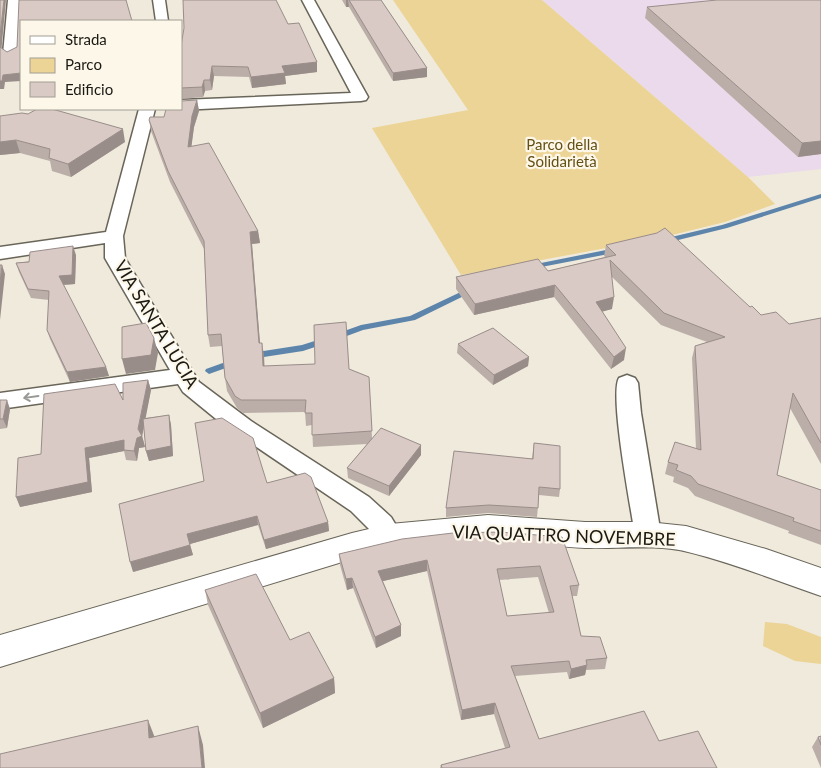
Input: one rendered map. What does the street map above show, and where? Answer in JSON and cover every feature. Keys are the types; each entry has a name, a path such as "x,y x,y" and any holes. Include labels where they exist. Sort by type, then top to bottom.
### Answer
{"street":[{"path":"10,54 14,0"},
{"path":"159,0 162,20"},
{"path":"182,105 361,97 308,0"},
{"name":"VIA SANTA LUCIA","path":"148,110 114,236 115,258 191,387 208,403 282,454 363,504 390,537"},
{"path":"0,253 114,236"},
{"path":"0,401 183,376"},
{"path":"627,383 629,413 648,535"},
{"name":"VIA QUATTRO NOVEMBRE","path":"0,651 352,546 390,537 429,532 488,528 585,535 648,535 686,539 766,562 821,582"}],"shaded area":[{"path":"542,0 821,0 821,169 748,177"}],"green space":[{"name":"Parco della Solidarietà","path":"393,0 542,0 748,177 775,204 725,222 660,238 461,275 372,128 468,110"},
{"path":"765,622 787,624 821,637 821,664 795,661 763,646"}],"building":[{"path":"0,0 4,0 0,36"},
{"path":"19,0 126,0 132,20 20,20 20,73 3,75 2,81 0,81 0,47 7,52 17,47"},
{"path":"183,0 276,0 288,24 299,23 317,62 282,66 285,73 251,77 248,67 212,66 210,80 204,80 202,87 182,88 182,40 184,28"},
{"path":"349,0 381,0 427,68 393,73"},
{"path":"717,0 821,0 821,141 802,143 647,7"},
{"path":"197,100 192,116 188,147 209,143 258,231 250,232 259,343 262,343 263,366 315,364 314,325 346,322 349,369 369,377 372,431 312,435 312,413 305,413 306,400 241,400 235,396 225,378 221,334 208,335 204,241 168,171 149,120 150,117 164,117 166,110 182,110 182,101"},
{"path":"35,110 56,110 123,129 68,164 49,158 50,149 16,140 0,142 0,116 28,114"},
{"path":"665,228 761,315 776,312 789,324 821,318 821,443 793,393 777,475 821,490 821,531 793,521 794,518 698,484 691,476 676,470 678,465 668,462 675,442 701,450 695,346 725,337 664,313 610,260 614,297 596,302 626,348 614,357 555,285 475,304 456,277 538,259 548,271 616,255 606,245 657,233"},
{"path":"73,246 72,275 59,276 106,367 67,372 47,330 49,291 28,289 16,263 29,262 30,252"},
{"path":"0,265 2,265 0,283"},
{"path":"146,323 154,338 151,355 122,359 122,327"},
{"path":"493,328 529,357 494,375 458,344"},
{"path":"148,380 138,429 142,436 137,438 134,451 124,450 124,440 85,448 88,482 16,497 18,458 41,454 44,394 115,384 123,400 123,383"},
{"path":"0,400 7,400 3,419 0,419"},
{"path":"169,415 171,446 146,451 143,419"},
{"path":"222,418 253,438 267,483 305,473 311,477 328,522 264,540 257,516 187,534 190,545 130,562 119,504 204,481 195,423"},
{"path":"381,428 421,445 389,486 347,468"},
{"path":"534,443 560,446 560,489 539,487 538,508 489,505 446,508 454,451 533,459"},
{"path":"500,532 562,537 579,585 570,586 581,636 600,637 607,658 586,660 587,665 571,669 569,661 511,666 539,739 644,711 659,741 698,731 717,768 442,768 441,765 510,747 495,703 462,710 427,560 378,571 401,625 375,637 352,578 346,579 339,554 402,539 453,533","holes":["540,566 554,612 507,616 497,569"]},
{"path":"256,574 290,640 309,632 334,678 260,713 205,590"},
{"path":"148,720 149,738 198,726 202,768 0,768 0,754"}],"waterway":[{"path":"666,241 725,227 821,196"},
{"path":"531,267 616,250"},
{"path":"336,337 361,328 412,318 470,291"},
{"path":"251,356 303,348 324,341"},
{"path":"209,371 234,362"}]}
